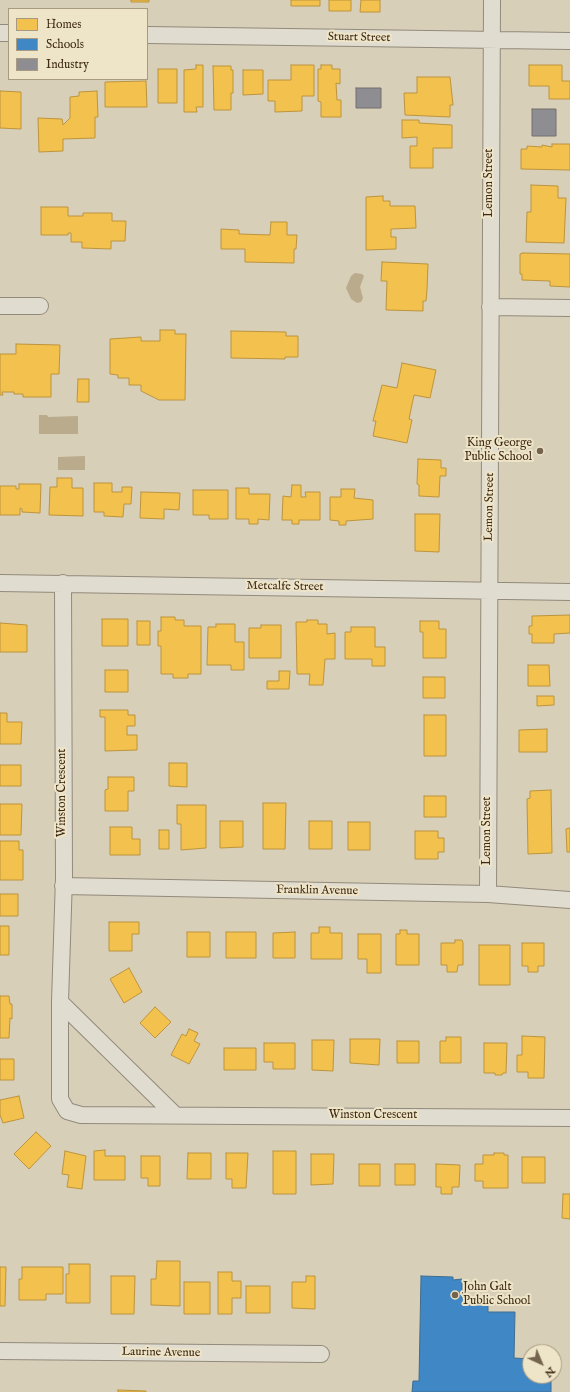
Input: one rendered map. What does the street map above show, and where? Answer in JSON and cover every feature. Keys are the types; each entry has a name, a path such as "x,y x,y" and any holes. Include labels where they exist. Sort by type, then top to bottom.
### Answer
{"street":[{"name":"Lemon Street","path":"488,894 492,0"},
{"name":"Stuart Street","path":"148,35 570,41"},
{"path":"0,306 40,306"},
{"path":"490,307 570,308"},
{"name":"Metcalfe Street","path":"0,582 570,592"},
{"name":"Winston Crescent","path":"63,583 63,886 60,1002 60,1099 67,1111 81,1116 175,1115 570,1118"},
{"name":"Franklin Avenue","path":"63,886 488,894 570,900"},
{"path":"60,1002 175,1115"},
{"name":"Laurine Avenue","path":"0,1351 322,1354"}],"shaded area":[{"path":"355,273 362,274 364,276 360,287 363,298 361,302 357,303 351,299 346,288 351,276"},
{"path":"39,415 47,415 48,417 78,416 78,434 39,434"},
{"path":"85,456 85,470 58,470 58,457"}],"building: Homes":[{"path":"131,0 149,0 149,2 131,2"},
{"path":"291,0 320,0 320,6 291,6"},
{"path":"329,0 351,0 351,11 329,11"},
{"path":"361,0 380,0 380,12 360,12"},
{"path":"196,65 203,65 203,107 196,107 197,112 184,112 184,70 196,69"},
{"path":"291,65 314,65 314,96 302,96 302,111 275,112 275,101 268,101 268,80 291,80"},
{"path":"321,65 332,65 332,69 340,69 340,84 336,83 337,100 341,100 341,117 321,117 321,102 318,101 318,69 321,69"},
{"path":"529,65 562,65 562,81 570,81 570,99 549,99 549,86 529,86"},
{"path":"213,66 231,66 231,70 233,70 231,110 214,110"},
{"path":"158,69 177,69 177,103 158,103"},
{"path":"243,70 263,70 263,94 243,95"},
{"path":"417,77 450,77 453,105 450,105 450,117 405,115 404,93 417,93"},
{"path":"146,81 147,107 105,107 105,82"},
{"path":"0,91 21,92 21,129 0,128"},
{"path":"97,91 98,117 95,117 95,138 63,139 63,151 39,152 38,118 62,119 63,125 70,118 70,97 79,96 79,92"},
{"path":"402,120 419,120 419,123 452,125 452,148 433,148 433,168 410,168 410,146 417,146 417,137 402,138"},
{"path":"552,144 570,144 570,170 521,169 521,149 527,149 527,146 542,147 542,145 552,147"},
{"path":"531,185 558,186 558,198 566,198 564,243 526,242 527,212 531,212"},
{"path":"383,196 383,201 390,201 390,206 415,206 416,228 391,229 391,237 396,237 396,249 366,250 366,197"},
{"path":"41,207 68,207 68,216 83,216 83,213 112,213 112,221 126,221 125,241 111,241 111,249 82,248 82,242 71,242 71,233 68,233 68,235 41,235"},
{"path":"271,222 287,222 287,235 297,235 296,249 294,249 294,263 245,262 245,249 221,249 221,229 239,230 239,234 270,235"},
{"path":"520,254 570,254 570,287 550,286 550,281 522,280 522,274 520,274"},
{"path":"382,262 428,264 426,301 423,301 423,311 386,310 387,281 381,281"},
{"path":"160,330 175,330 175,334 186,334 185,400 159,400 141,391 141,385 129,385 129,378 118,378 118,375 110,374 110,339 141,337 141,341 160,341"},
{"path":"231,331 286,332 286,336 298,336 298,357 285,357 285,359 231,358"},
{"path":"16,344 60,345 59,374 51,374 51,397 23,397 23,394 14,394 14,392 2,392 3,395 0,395 0,354 16,354"},
{"path":"402,363 436,370 430,398 414,395 409,419 412,420 407,443 373,436 376,421 373,421 382,385 397,388"},
{"path":"78,379 89,379 89,402 77,402"},
{"path":"418,459 441,460 441,468 446,468 446,476 440,476 439,497 419,496 419,485 417,484"},
{"path":"57,478 72,478 72,488 83,488 83,516 49,515 50,487 57,487"},
{"path":"94,483 112,483 112,492 122,492 122,487 132,487 131,504 124,504 123,517 104,516 104,512 94,512"},
{"path":"19,484 41,484 40,513 22,512 22,509 20,508 20,515 0,515 0,486 16,486 16,489 19,489"},
{"path":"292,485 301,485 301,497 306,497 305,492 320,492 320,520 299,520 299,524 292,524 292,520 282,520 283,496 291,497"},
{"path":"236,488 249,488 249,494 270,494 269,520 258,519 258,524 249,524 249,519 236,519"},
{"path":"341,489 355,489 354,498 373,500 373,519 346,521 346,525 339,525 339,521 330,520 330,497 341,497"},
{"path":"193,490 228,490 228,519 209,519 209,515 193,515"},
{"path":"141,492 180,493 179,510 164,509 164,519 140,518"},
{"path":"415,514 440,514 439,552 415,551"},
{"path":"570,615 570,633 554,634 554,643 532,643 532,634 529,634 529,626 532,626 532,616"},
{"path":"161,617 175,617 175,620 184,620 184,626 201,626 201,674 188,674 188,678 173,678 173,674 161,674 161,646 158,646 158,631 161,631"},
{"path":"102,619 128,619 128,646 102,646"},
{"path":"307,620 318,620 318,624 327,624 327,634 335,633 335,659 325,659 323,685 309,685 310,674 297,674 296,622 307,622"},
{"path":"137,621 150,621 150,645 137,645"},
{"path":"420,621 439,621 439,629 446,629 446,658 423,658 423,632 420,632"},
{"path":"0,623 27,625 27,652 0,652"},
{"path":"216,624 235,624 235,642 244,642 244,670 231,670 231,665 207,665 208,627 216,627"},
{"path":"261,625 281,625 281,658 249,658 249,628 261,628"},
{"path":"351,627 375,627 375,647 385,647 385,666 372,666 372,659 345,659 345,632 351,632"},
{"path":"528,665 549,665 550,686 528,686"},
{"path":"105,670 128,670 128,692 105,692"},
{"path":"279,671 290,671 289,689 267,689 267,681 279,681"},
{"path":"423,677 445,677 445,698 423,698"},
{"path":"537,696 554,696 554,705 537,706"},
{"path":"100,710 128,710 128,715 135,715 135,726 127,726 127,735 137,735 137,750 105,751 105,717 100,717"},
{"path":"0,713 7,713 7,722 22,722 21,744 0,744"},
{"path":"424,715 446,715 446,756 424,756"},
{"path":"547,729 547,752 519,752 519,730"},
{"path":"169,763 187,763 187,787 169,786"},
{"path":"0,765 21,765 21,786 0,786"},
{"path":"108,777 134,777 134,791 128,791 128,811 105,811 105,790 108,789"},
{"path":"551,790 552,853 528,854 527,799 530,798 530,791"},
{"path":"424,796 446,796 446,817 424,817"},
{"path":"263,803 286,803 285,849 263,849"},
{"path":"0,804 22,804 21,835 0,835"},
{"path":"177,805 206,805 206,848 181,850 181,824 177,824"},
{"path":"220,821 243,821 243,847 220,848"},
{"path":"309,821 332,821 332,849 309,849"},
{"path":"348,822 370,822 370,850 348,850"},
{"path":"110,827 132,827 132,839 140,839 140,855 110,855"},
{"path":"570,828 570,852 567,852 566,829"},
{"path":"159,830 169,830 169,849 159,849"},
{"path":"415,831 438,831 438,838 444,838 444,852 438,852 438,859 415,859"},
{"path":"0,841 19,841 19,850 23,850 23,880 0,880"},
{"path":"0,894 18,894 18,916 0,916"},
{"path":"109,922 139,922 139,934 132,934 132,951 109,951"},
{"path":"0,926 9,926 9,955 0,955"},
{"path":"319,927 330,927 330,933 342,933 342,959 311,959 311,933 319,933"},
{"path":"400,930 407,930 407,934 419,934 419,965 396,965 396,934 400,934"},
{"path":"187,932 210,932 210,957 187,957"},
{"path":"226,932 256,932 256,958 226,958"},
{"path":"295,932 295,958 273,958 273,933"},
{"path":"358,934 381,934 381,973 367,973 367,959 358,959"},
{"path":"455,940 462,940 463,943 463,965 458,965 457,972 447,972 447,965 441,965 441,943 455,943"},
{"path":"522,943 544,943 544,966 538,966 538,972 528,972 528,966 522,966"},
{"path":"479,945 510,945 510,985 479,985"},
{"path":"129,968 142,992 124,1003 110,979"},
{"path":"0,996 9,996 10,1004 12,1004 12,1019 10,1018 9,1038 0,1038"},
{"path":"155,1007 171,1022 155,1038 140,1023"},
{"path":"189,1029 198,1033 194,1041 200,1044 189,1064 171,1055 182,1034 186,1036"},
{"path":"522,1036 545,1037 544,1078 528,1078 528,1072 517,1072 517,1055 522,1055"},
{"path":"446,1037 461,1037 461,1063 440,1063 440,1041 446,1041"},
{"path":"350,1039 380,1039 379,1065 350,1063"},
{"path":"312,1040 334,1040 333,1071 312,1070"},
{"path":"397,1041 419,1041 419,1063 397,1063"},
{"path":"264,1043 295,1043 295,1069 273,1069 273,1062 264,1062"},
{"path":"484,1043 507,1043 506,1073 503,1073 502,1075 495,1075 495,1073 484,1073"},
{"path":"224,1048 256,1048 256,1070 224,1070"},
{"path":"0,1059 14,1059 14,1080 0,1080"},
{"path":"19,1096 24,1118 3,1123 0,1115 0,1100"},
{"path":"36,1132 51,1146 29,1169 14,1154"},
{"path":"105,1150 105,1156 125,1156 125,1180 94,1180 94,1151"},
{"path":"65,1151 86,1156 82,1189 67,1187 69,1175 62,1174"},
{"path":"273,1151 296,1151 296,1194 273,1194"},
{"path":"188,1153 211,1153 211,1179 187,1179"},
{"path":"226,1153 248,1153 246,1188 232,1188 232,1179 226,1179"},
{"path":"494,1153 504,1153 504,1155 508,1155 508,1188 483,1188 483,1181 475,1181 475,1164 483,1164 483,1155 494,1155"},
{"path":"311,1154 334,1154 333,1184 311,1185"},
{"path":"141,1156 160,1156 160,1186 148,1186 148,1178 141,1178"},
{"path":"522,1157 545,1157 545,1183 522,1183"},
{"path":"359,1164 380,1164 380,1186 359,1186"},
{"path":"395,1164 415,1164 415,1185 395,1185"},
{"path":"436,1164 460,1165 459,1187 452,1187 452,1194 441,1194 441,1187 436,1187"},
{"path":"563,1194 570,1194 570,1219 562,1218"},
{"path":"157,1261 180,1261 180,1306 151,1305 151,1279 156,1279"},
{"path":"69,1264 90,1264 90,1303 66,1303 66,1274 69,1274"},
{"path":"0,1267 6,1267 5,1306 0,1306"},
{"path":"22,1267 63,1267 63,1294 46,1294 46,1300 19,1300 19,1279 22,1279"},
{"path":"218,1272 232,1272 232,1281 241,1281 241,1298 232,1298 232,1314 218,1314"},
{"path":"111,1276 135,1276 134,1314 111,1314"},
{"path":"306,1276 315,1276 315,1309 292,1308 292,1282 306,1282"},
{"path":"184,1282 210,1282 210,1314 184,1314"},
{"path":"246,1286 270,1286 270,1313 246,1313"},
{"path":"118,1390 146,1391 146,1392 118,1392"}],"building: Schools":[{"path":"421,1276 453,1277 453,1280 462,1279 462,1299 488,1299 488,1312 515,1312 514,1358 522,1358 522,1384 551,1384 551,1392 412,1392 413,1381 419,1381"}],"building: Industry":[{"path":"356,88 381,88 381,108 356,108"},
{"path":"532,109 556,109 556,136 532,136"}],"place":[{"name":"King George Public School","path":"540,451"},
{"name":"John Galt Public School","path":"455,1295"}]}
